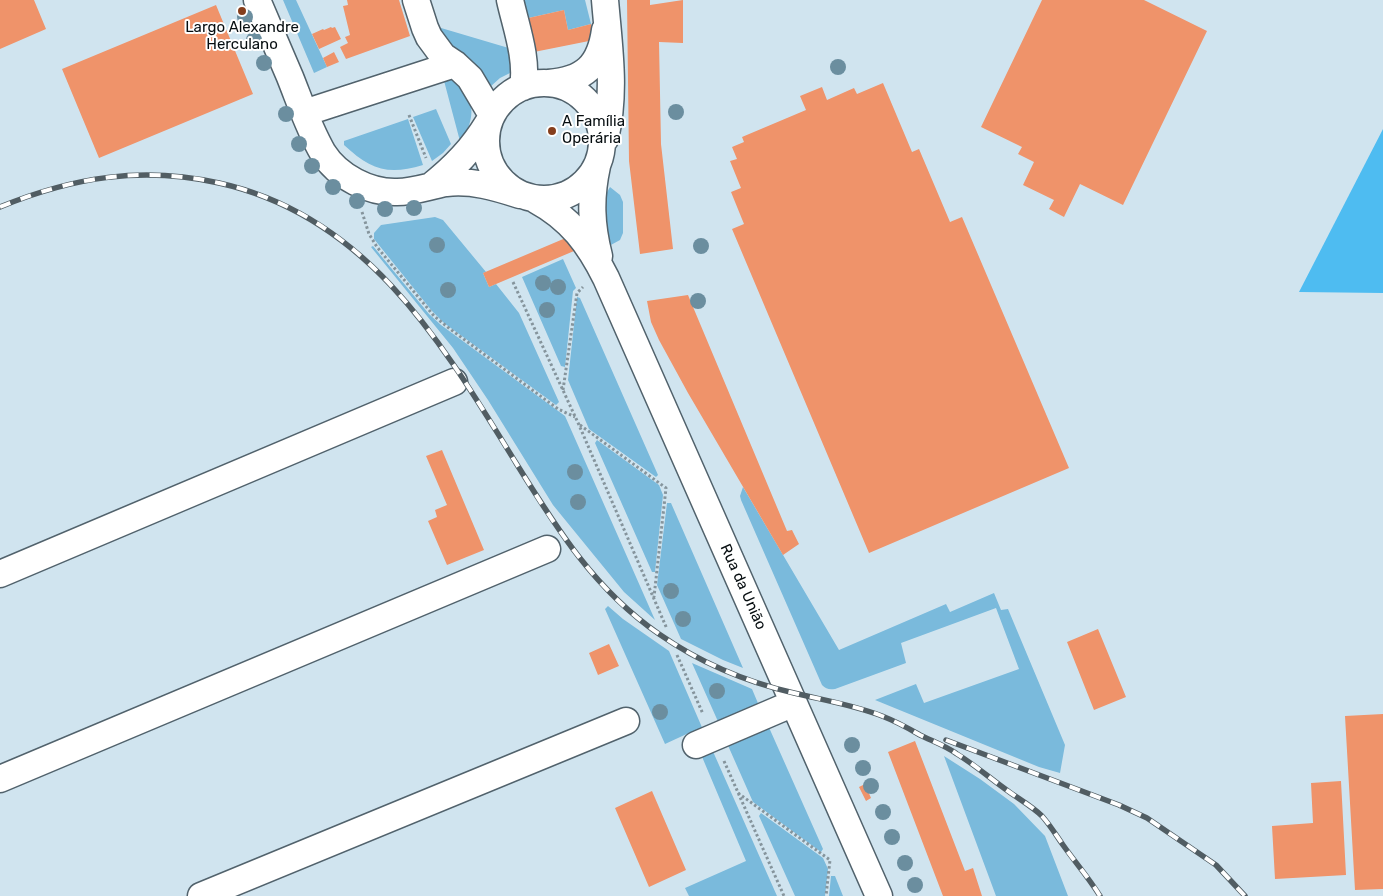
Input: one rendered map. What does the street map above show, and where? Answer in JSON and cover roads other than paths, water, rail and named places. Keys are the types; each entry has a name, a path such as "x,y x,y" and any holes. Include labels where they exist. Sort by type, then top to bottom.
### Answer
{"street":[{"path":"256,0 304,113 324,154 346,176 362,185 377,190 395,192 414,191 429,174 446,174 479,138 500,103 510,94 522,87 562,82 574,79 584,73 594,63 601,50 604,32 605,1"},
{"path":"416,0 424,28 429,37 443,56 470,78 476,87 490,119 486,140 488,157 494,173 505,186 528,197"},
{"path":"510,0 524,65 522,87"},
{"path":"429,174 462,182 481,184 528,197 552,200 566,196 579,189 590,178 600,159 609,115 611,56 605,1"},
{"path":"304,113 455,64"},
{"path":"548,83 573,90 593,110 600,123 602,137 600,159"},
{"name":"Rua da União","path":"595,283 598,255 592,218 593,185 600,159"},
{"name":"Rua da União","path":"528,197 549,207 569,222 596,259 595,283 794,703 879,896"},
{"path":"0,574 454,382"},
{"path":"0,779 547,549"},
{"path":"705,741 794,703"},
{"path":"202,896 626,721"}],"railway":[{"path":"0,207 54,188 81,182 108,177 163,175 219,183 272,200 318,224 359,254 396,290 429,330 459,373 562,535 596,578 636,617 674,644 724,670 758,683 871,712 897,722 953,751 1042,816 1100,896"},
{"path":"946,740 1119,805 1147,818 1216,865 1245,896"}],"place":[{"name":"Largo Alexandre Herculano","path":"242,11"},
{"name":"A Família Operária","path":"552,131"}]}
